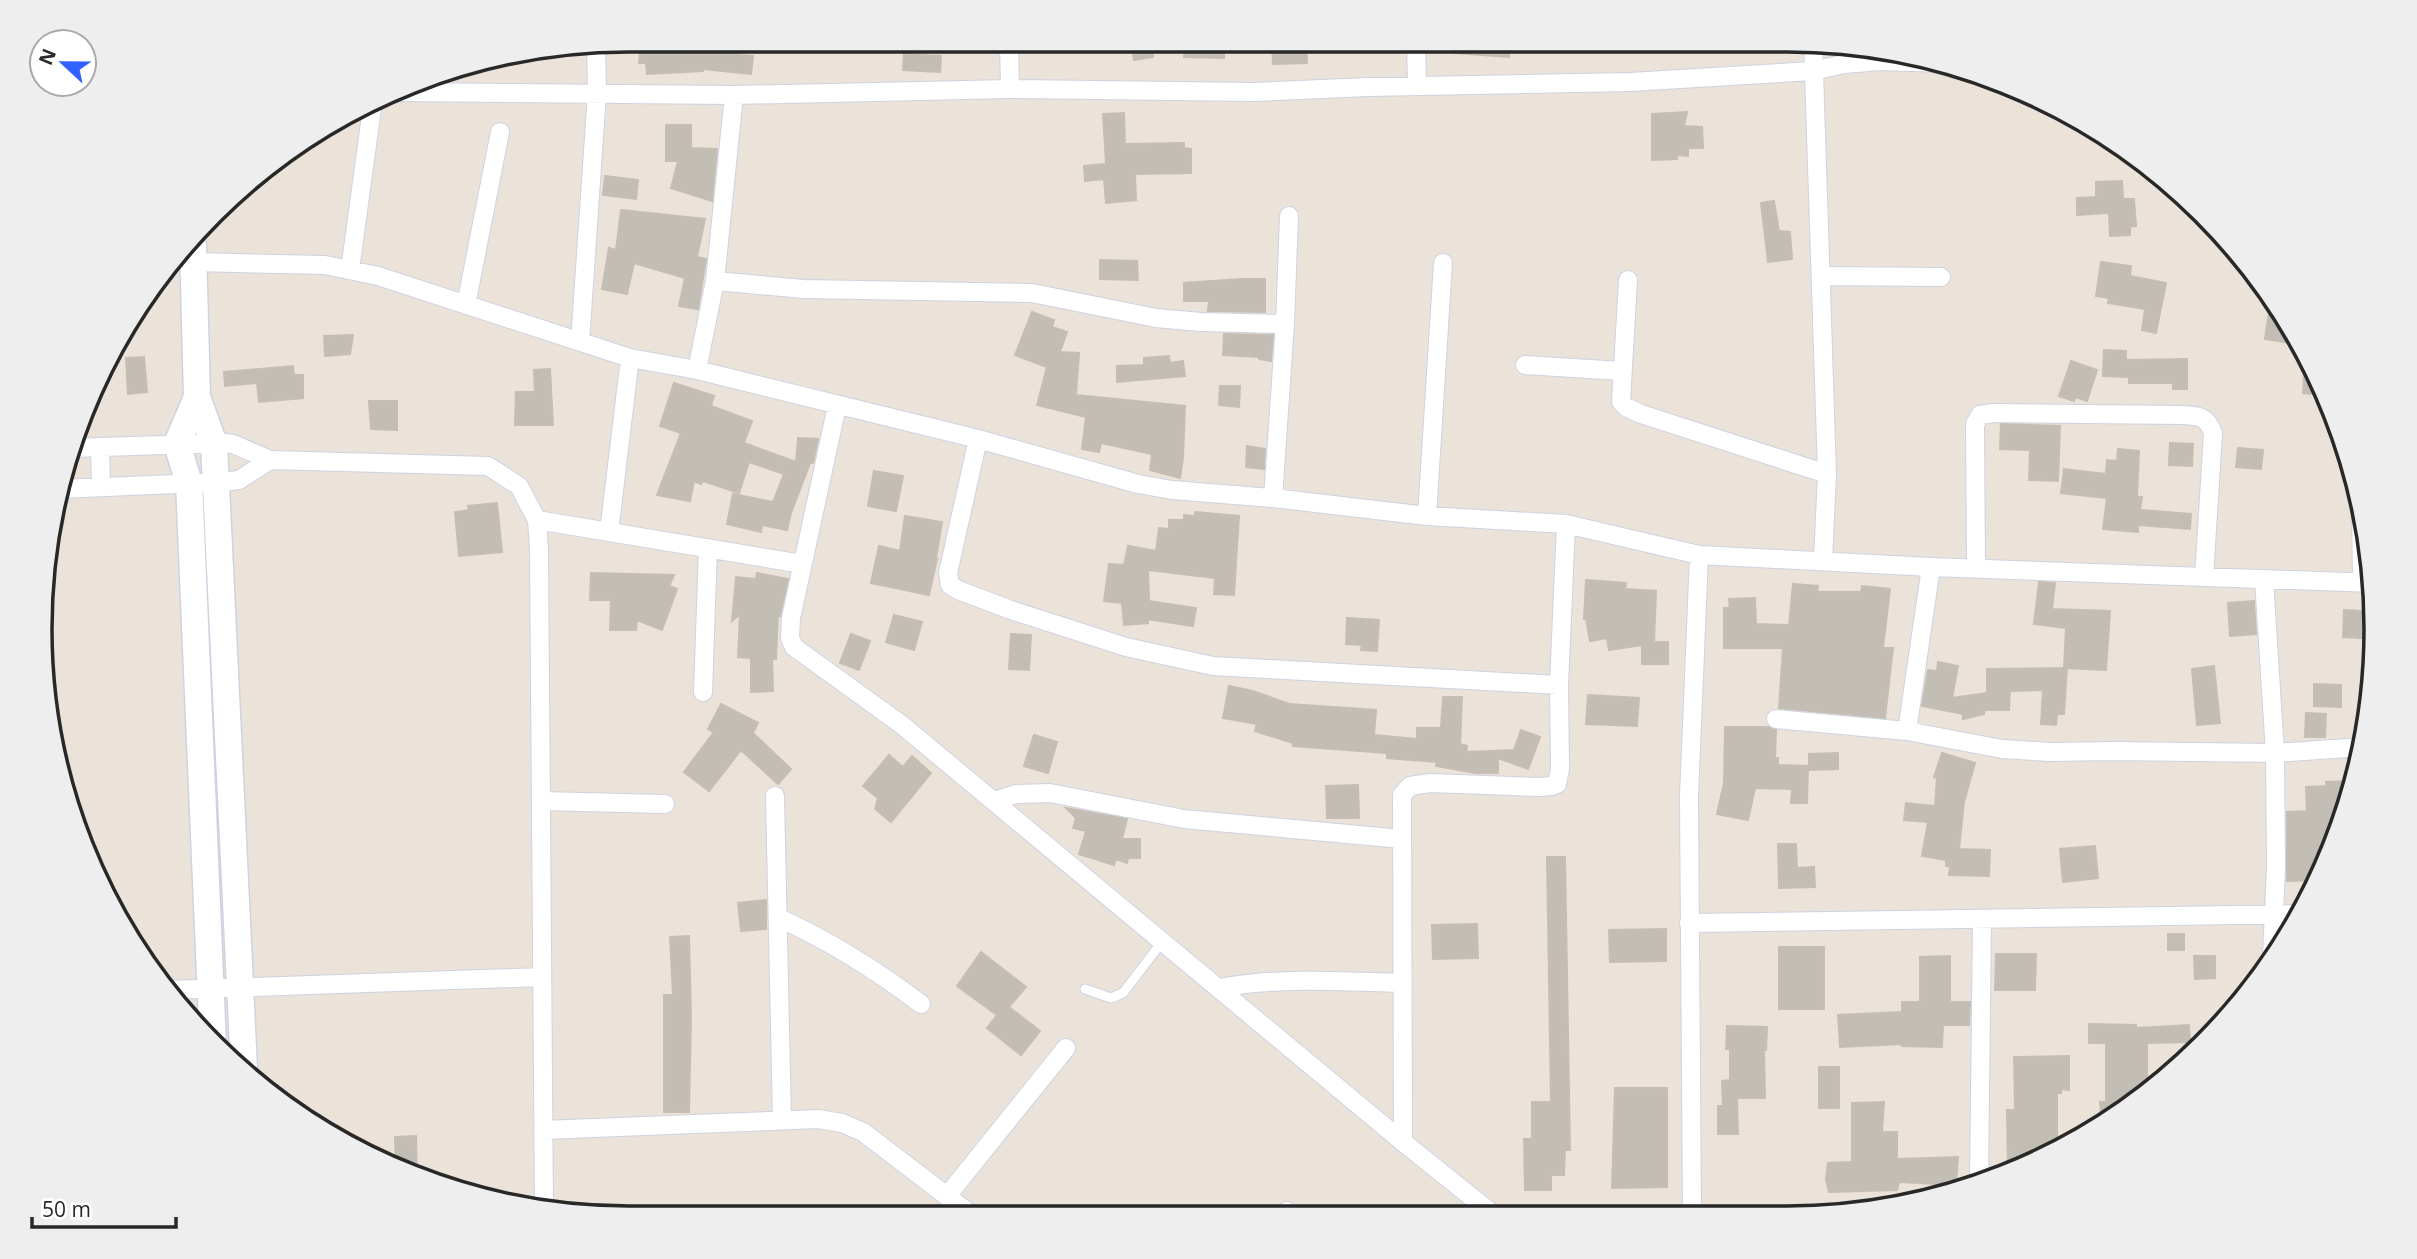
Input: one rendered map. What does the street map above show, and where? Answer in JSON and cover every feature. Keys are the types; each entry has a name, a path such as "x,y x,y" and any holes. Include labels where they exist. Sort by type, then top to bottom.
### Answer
{"street":[{"path":"1009,52 1010,89"},
{"path":"1416,52 1417,86"},
{"path":"1813,53 1827,474 1823,560"},
{"path":"580,342 597,93 596,54"},
{"path":"420,92 734,96 1010,89 1254,92 1630,82 1813,71 1844,64 1885,61"},
{"path":"697,370 715,281 734,96"},
{"path":"350,270 371,113"},
{"path":"466,305 500,132"},
{"path":"1273,498 1285,324 1289,216"},
{"path":"244,1058 214,444 197,397 193,254 325,265 378,276 630,358 697,370 978,439 1138,484 1172,490 1273,498 1427,516 1566,524 1699,555 1931,567 2362,582"},
{"path":"1427,516 1443,262"},
{"path":"1822,276 1941,277"},
{"path":"1628,280 1621,401 1626,407 1827,474"},
{"path":"715,281 804,289 1032,293 1156,318 1285,324"},
{"path":"609,532 630,358"},
{"path":"1525,365 1622,371"},
{"path":"197,397 177,443 189,483 212,1028"},
{"path":"837,406 791,618 790,638 794,648 902,724 1482,1206"},
{"path":"1976,567 1975,424 1980,415 2185,415 2201,416 2209,421 2213,433 2204,577"},
{"path":"978,439 948,573 950,585 958,590 1126,647 1213,666 1559,685"},
{"path":"82,448 177,443 233,444 270,460 488,466 519,486 537,520 539,550 544,1200"},
{"path":"100,447 101,487"},
{"path":"70,488 239,480 270,460"},
{"path":"537,520 802,564"},
{"path":"1403,1142 1402,795 1410,786 1430,783 1538,787 1556,784 1560,769 1559,685 1566,524"},
{"path":"703,692 708,548"},
{"path":"1692,1206 1689,797 1699,555"},
{"path":"1907,731 1931,567"},
{"path":"2264,579 2275,753 2276,868 2273,941"},
{"path":"1776,719 1907,731 2002,749 2050,752 2275,753 2352,748"},
{"path":"993,801 1016,794 1050,793 1184,819 1402,839"},
{"path":"775,796 782,1121"},
{"path":"541,801 665,804"},
{"path":"1689,923 2289,914"},
{"path":"779,918 817,935 921,1004"},
{"path":"1979,1174 1982,919"},
{"path":"179,990 541,978"},
{"path":"1220,988 1244,983 1295,980 1402,983"},
{"path":"947,1196 1066,1048"},
{"path":"543,1130 818,1119 842,1123 863,1132 960,1206"}],"lane":[{"path":"1084,989 1111,998 1123,993 1163,942"}],"building":[{"path":"640,52 740,52 740,55 753,56 751,74 703,69 647,74 646,63 639,63"},
{"path":"1133,52 1152,52 1153,57 1134,60"},
{"path":"1184,52 1224,52 1224,58 1184,57"},
{"path":"1272,52 1306,52 1307,63 1273,64"},
{"path":"1454,52 1509,52 1509,57"},
{"path":"904,54 941,56 940,72 903,70"},
{"path":"1687,112 1684,126 1702,127 1703,148 1688,148 1688,156 1676,155 1677,159 1652,160 1652,114"},
{"path":"1124,113 1125,144 1184,143 1184,148 1191,149 1191,173 1135,174 1136,200 1106,203 1104,179 1085,181 1084,166 1106,164 1103,114"},
{"path":"666,125 691,125 691,148 717,149 712,201 671,188 678,161 666,161"},
{"path":"605,176 638,180 636,199 603,195"},
{"path":"2122,181 2123,199 2134,199 2136,226 2130,227 2130,235 2110,236 2109,213 2077,215 2077,198 2096,197 2096,182"},
{"path":"1774,201 1779,231 1790,232 1792,259 1768,262 1761,203"},
{"path":"621,210 705,219 697,257 706,259 698,309 679,306 685,278 634,263 627,294 602,289 609,248 616,250"},
{"path":"1100,260 1137,261 1138,280 1100,279"},
{"path":"2101,262 2131,266 2130,276 2166,283 2156,333 2142,330 2145,309 2108,303 2109,298 2096,296"},
{"path":"1265,279 1265,312 1208,311 1209,301 1184,301 1184,283"},
{"path":"1032,312 1054,320 1052,327 1067,332 1060,352 1079,353 1076,395 1185,406 1180,478 1150,470 1152,454 1101,443 1099,452 1082,449 1086,417 1037,405 1047,367 1015,355"},
{"path":"2269,312 2288,343 2265,339"},
{"path":"1224,334 1273,335 1271,361 1259,357 1223,355"},
{"path":"353,335 350,354 325,356 324,336"},
{"path":"2104,350 2126,351 2126,360 2187,359 2187,389 2173,389 2173,383 2129,383 2129,377 2103,376"},
{"path":"1169,356 1170,363 1183,361 1185,376 1117,382 1117,366 1144,365 1144,358"},
{"path":"144,357 147,392 128,394 126,358"},
{"path":"2071,361 2097,370 2087,401 2075,397 2074,401 2059,396"},
{"path":"293,366 294,375 303,375 303,398 259,402 257,383 225,386 224,372"},
{"path":"550,369 553,425 515,425 516,392 535,392 534,370"},
{"path":"2304,375 2314,394 2303,393"},
{"path":"674,383 714,396 711,406 752,421 744,443 796,462 798,438 818,439 813,463 810,463 787,530 762,525 761,532 727,524 733,494 773,502 784,474 749,462 739,493 703,481 701,484 694,481 690,501 657,495 681,433 660,426"},
{"path":"1220,386 1240,386 1239,407 1219,405"},
{"path":"369,401 397,401 397,430 371,429"},
{"path":"2001,424 2060,426 2058,481 2029,480 2030,450 2000,449"},
{"path":"2170,443 2193,444 2192,466 2169,465"},
{"path":"1247,446 1265,449 1264,469 1246,467"},
{"path":"2238,448 2263,450 2261,469 2236,467"},
{"path":"2118,449 2139,451 2137,497 2142,497 2140,510 2191,514 2190,529 2138,525 2138,532 2103,529 2107,498 2061,493 2064,469 2106,474 2107,460 2117,461"},
{"path":"874,471 903,476 896,511 868,506"},
{"path":"497,503 502,552 459,556 455,512 469,510 468,506"},
{"path":"1195,512 1239,516 1234,595 1214,594 1215,578 1148,570 1149,601 1196,608 1193,626 1147,619 1148,623 1124,625 1122,603 1104,601 1109,564 1124,565 1128,546 1156,551 1159,528 1169,529 1169,520 1184,520 1184,515 1195,516"},
{"path":"905,516 942,522 929,595 871,583 879,546 900,551"},
{"path":"591,573 674,575 669,586 677,589 662,630 637,620 636,630 610,630 611,600 590,600"},
{"path":"757,573 788,579 780,616 778,615 776,659 772,659 773,691 751,692 751,658 738,657 740,614 732,621 736,577 756,579"},
{"path":"1586,580 1626,583 1625,589 1656,591 1654,642 1668,642 1668,664 1642,664 1642,645 1609,650 1607,638 1590,641 1584,619"},
{"path":"2039,582 2055,583 2052,609 2110,611 2106,670 2064,668 2066,628 2034,624"},
{"path":"1793,584 1818,586 1817,592 1861,592 1862,586 1890,589 1883,648 1893,648 1885,718 1779,708 1783,648 1724,648 1724,608 1730,608 1729,599 1755,598 1756,624 1789,625"},
{"path":"2254,601 2256,634 2230,636 2228,603"},
{"path":"2344,610 2364,611 2364,638 2343,637"},
{"path":"894,615 922,622 914,650 886,642"},
{"path":"1347,618 1379,620 1377,651 1361,650 1362,645 1346,644"},
{"path":"851,634 870,641 859,670 840,663"},
{"path":"1011,634 1031,635 1029,670 1009,669"},
{"path":"1938,662 1958,666 1952,698 1987,693 1987,669 2067,668 2064,714 2057,714 2056,725 2041,724 2043,690 2010,691 2009,710 1984,710 1984,714 1963,719 1963,714 1922,706 1928,670 1937,671"},
{"path":"2214,666 2220,723 2197,725 2192,669"},
{"path":"2314,684 2341,685 2341,707 2314,706"},
{"path":"1229,686 1253,691 1289,704 1376,710 1374,735 1417,739 1417,728 1441,728 1443,697 1462,697 1460,744 1467,746 1466,752 1514,750 1521,730 1540,737 1528,769 1498,758 1498,773 1476,773 1436,766 1437,762 1387,758 1387,753 1293,746 1293,743 1255,731 1257,724 1223,718"},
{"path":"1588,695 1639,698 1637,726 1586,724"},
{"path":"721,704 758,723 753,733 791,769 778,784 741,750 709,791 684,772 714,732 708,729"},
{"path":"2306,713 2326,714 2325,737 2305,737"},
{"path":"1725,727 1769,727 1776,730 1775,758 1778,758 1778,765 1808,766 1807,803 1791,803 1792,789 1755,788 1748,820 1717,814 1724,783"},
{"path":"1034,735 1057,742 1048,773 1024,766"},
{"path":"1838,753 1838,769 1809,770 1809,754"},
{"path":"1942,753 1975,763 1964,802 1959,849 1990,850 1989,876 1949,875 1950,866 1946,866 1946,860 1922,856 1928,822 1904,820 1906,803 1935,806 1937,778 1934,777"},
{"path":"889,755 903,767 912,756 931,773 891,822 875,809 878,798 863,786"},
{"path":"2344,781 2321,850 2307,880 2287,881 2287,812 2307,811 2306,787 2326,786 2326,782"},
{"path":"1358,785 1359,818 1327,818 1326,786"},
{"path":"1066,808 1127,819 1122,839 1140,839 1140,858 1128,858 1127,863 1116,859 1114,865 1079,854 1086,831 1073,828 1076,818"},
{"path":"1778,844 1796,844 1797,868 1814,867 1815,887 1779,888"},
{"path":"2095,846 2098,878 2063,882 2060,849"},
{"path":"1547,857 1565,857 1570,1150 1565,1150 1564,1175 1551,1175 1551,1190 1525,1190 1524,1139 1532,1139 1532,1102 1551,1102"},
{"path":"766,900 766,929 741,931 738,903"},
{"path":"1477,924 1478,958 1433,959 1432,925"},
{"path":"1666,929 1666,961 1610,962 1609,930"},
{"path":"2168,934 2184,934 2184,950 2168,950"},
{"path":"689,936 689,1112 664,1112 664,995 673,995 670,937"},
{"path":"1779,947 1824,947 1824,1009 1779,1009"},
{"path":"981,952 1026,987 1009,1007 1040,1031 1021,1055 987,1028 997,1015 957,986"},
{"path":"1996,954 2036,954 2035,990 1995,990"},
{"path":"1950,956 1950,1002 1970,1002 1969,1025 1943,1025 1942,1047 1902,1044 1840,1047 1838,1015 1902,1012 1902,1002 1920,1002 1920,957"},
{"path":"2194,956 2215,956 2215,978 2195,979"},
{"path":"2089,1024 2136,1025 2136,1028 2189,1025 2190,1042 2147,1043 2147,1080 2101,1114 2100,1102 2106,1102 2106,1043 2089,1043"},
{"path":"1727,1026 1767,1027 1764,1050 1765,1098 1737,1098 1738,1134 1718,1134 1718,1106 1723,1106 1722,1081 1730,1080 1730,1049 1726,1049"},
{"path":"2069,1056 2069,1090 2061,1089 2061,1093 2057,1093 2057,1139 2008,1163 2007,1110 2015,1110 2014,1057"},
{"path":"1819,1067 1839,1067 1839,1108 1819,1108"},
{"path":"1615,1088 1667,1088 1667,1187 1612,1188"},
{"path":"1884,1102 1882,1132 1897,1132 1897,1159 1958,1157 1956,1181 1945,1184 1899,1182 1897,1190 1829,1192 1826,1180 1828,1163 1852,1162 1852,1103"},
{"path":"416,1136 417,1166 396,1157 395,1137"}]}
